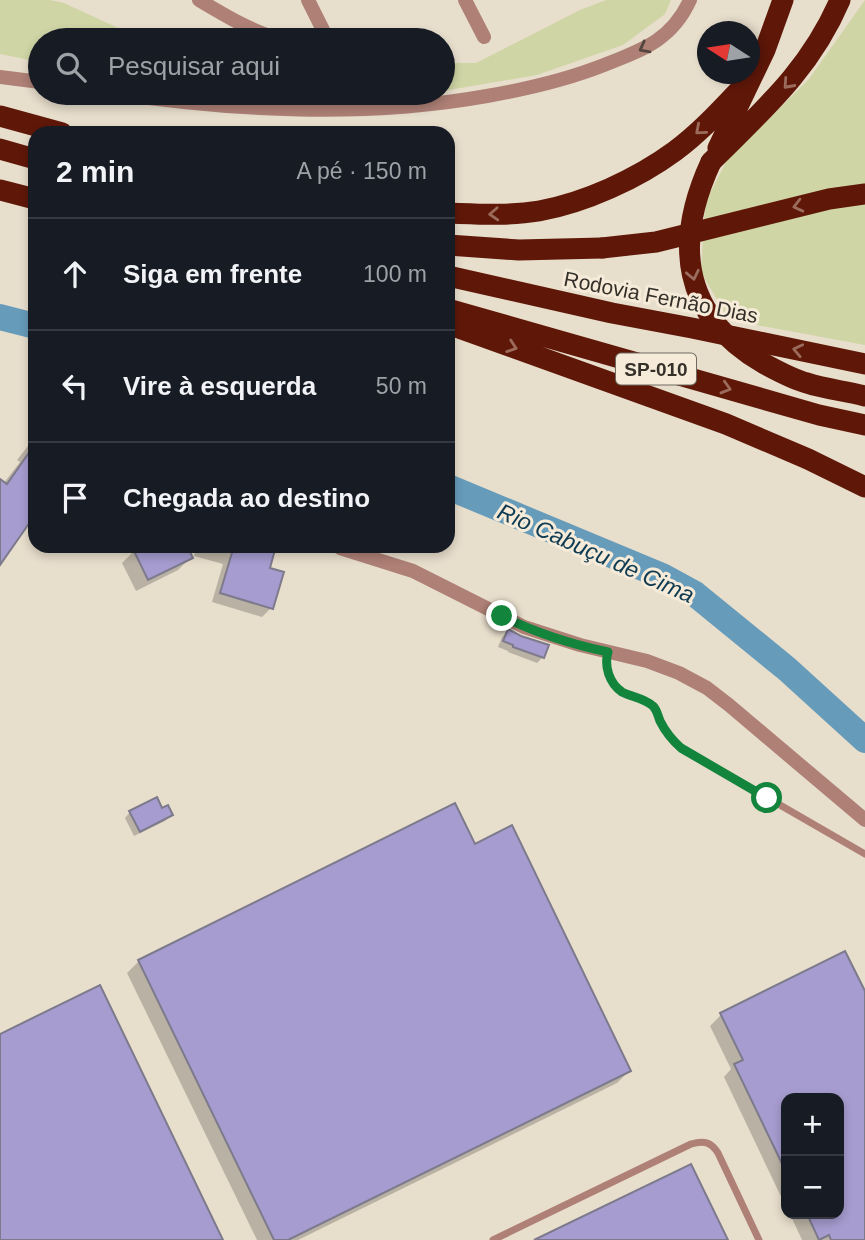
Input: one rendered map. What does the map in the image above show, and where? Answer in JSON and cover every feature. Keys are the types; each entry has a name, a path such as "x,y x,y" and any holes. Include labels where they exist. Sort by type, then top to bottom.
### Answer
{"highway":[{"path":"760,59 783,0"},
{"path":"710,162 785,88 808,59 840,0"},
{"path":"455,213 484,215 538,211 598,194 674,152 746,84"},
{"path":"747,84 710,162 695,202 690,237 690,266 696,292 721,330 748,354 771,368 806,383 865,396"},
{"path":"0,116 36,126"},
{"path":"0,149 28,157"},
{"path":"0,190 28,197"},
{"path":"455,245 519,250 602,248 656,242 829,199 865,194"},
{"name":"Rodovia Fernão Dias","path":"455,278 587,308 865,364"},
{"name":"SP-010","path":"455,311 819,415 865,425"},
{"path":"455,327 726,424 808,458 865,487"},
{"path":"726,424 770,431 865,474"}],"street":[{"path":"199,0 249,28"},
{"path":"308,0 322,28"},
{"path":"465,0 484,37"},
{"path":"455,101 545,84 642,50 665,35 682,17 690,0"},
{"path":"0,76 28,80"},
{"path":"226,105 297,110 352,110 418,105"},
{"path":"355,553 413,572 524,627 554,638 647,661 679,673 707,688 729,705 865,820"}],"lane":[{"path":"608,652 607,667 615,686 654,708 668,734 681,748 865,854"},
{"path":"493,1240 691,1144 707,1142 718,1153 759,1240"}],"green space":[{"path":"0,0 50,0 64,3 118,28 28,28 28,60 0,54"},
{"path":"606,0 671,0 665,14 623,45 537,75 455,89 455,63 476,63 580,10"},
{"path":"865,0 865,345 729,320 701,272 705,203 727,160 809,79"}],"building":[{"path":"28,454 28,525 0,565 0,479 7,484"},
{"path":"135,553 190,553 193,558 148,580"},
{"path":"232,553 274,553 270,568 284,572 273,609 220,593"},
{"path":"508,629 549,645 544,658 503,641"},
{"path":"157,797 162,808 168,805 173,815 140,832 129,811"},
{"path":"455,803 475,844 512,825 631,1071 288,1240 274,1240 138,960"},
{"path":"845,951 865,991 865,1240 831,1240 829,1235 819,1240 809,1219 844,1219 844,1093 781,1093 781,1162 734,1064 743,1060 720,1013"},
{"path":"100,985 223,1240 0,1240 0,1034"},
{"path":"691,1164 728,1240 534,1240"}],"waterway":[{"name":"Rio Cabuçu de Cima","path":"0,317 28,324"},
{"name":"Rio Cabuçu de Cima","path":"455,490 662,576 695,594 787,669 865,740"}],"route":[{"path":"502,616 554,638 608,652 607,667 615,686 654,708 674,742 767,798"}]}
